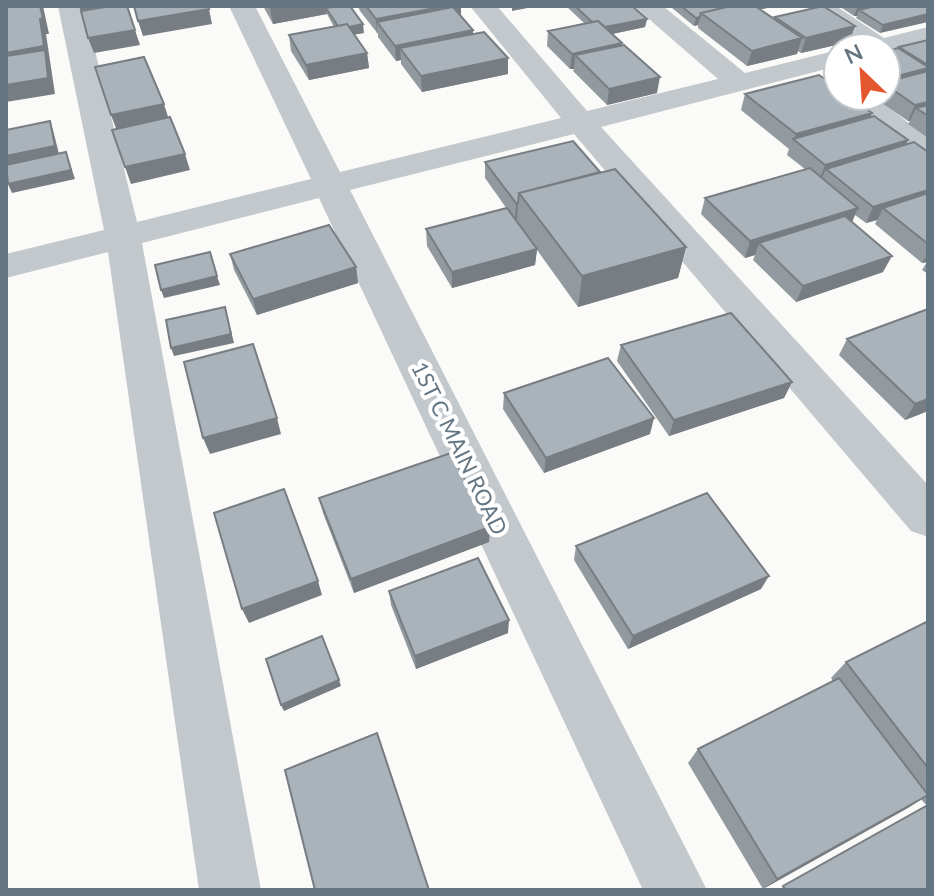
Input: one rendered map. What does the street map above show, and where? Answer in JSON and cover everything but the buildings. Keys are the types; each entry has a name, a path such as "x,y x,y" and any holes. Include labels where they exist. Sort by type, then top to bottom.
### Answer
{"street":[{"path":"71,6 123,236 230,890"},
{"name":"1ST C MAIN ROAD","path":"242,6 676,890"},
{"path":"483,6 580,122 928,517"},
{"path":"647,6 739,82"},
{"path":"819,6 856,32"},
{"path":"902,42 928,35"},
{"path":"6,266 739,82 822,69"},
{"path":"876,112 928,153"}]}
